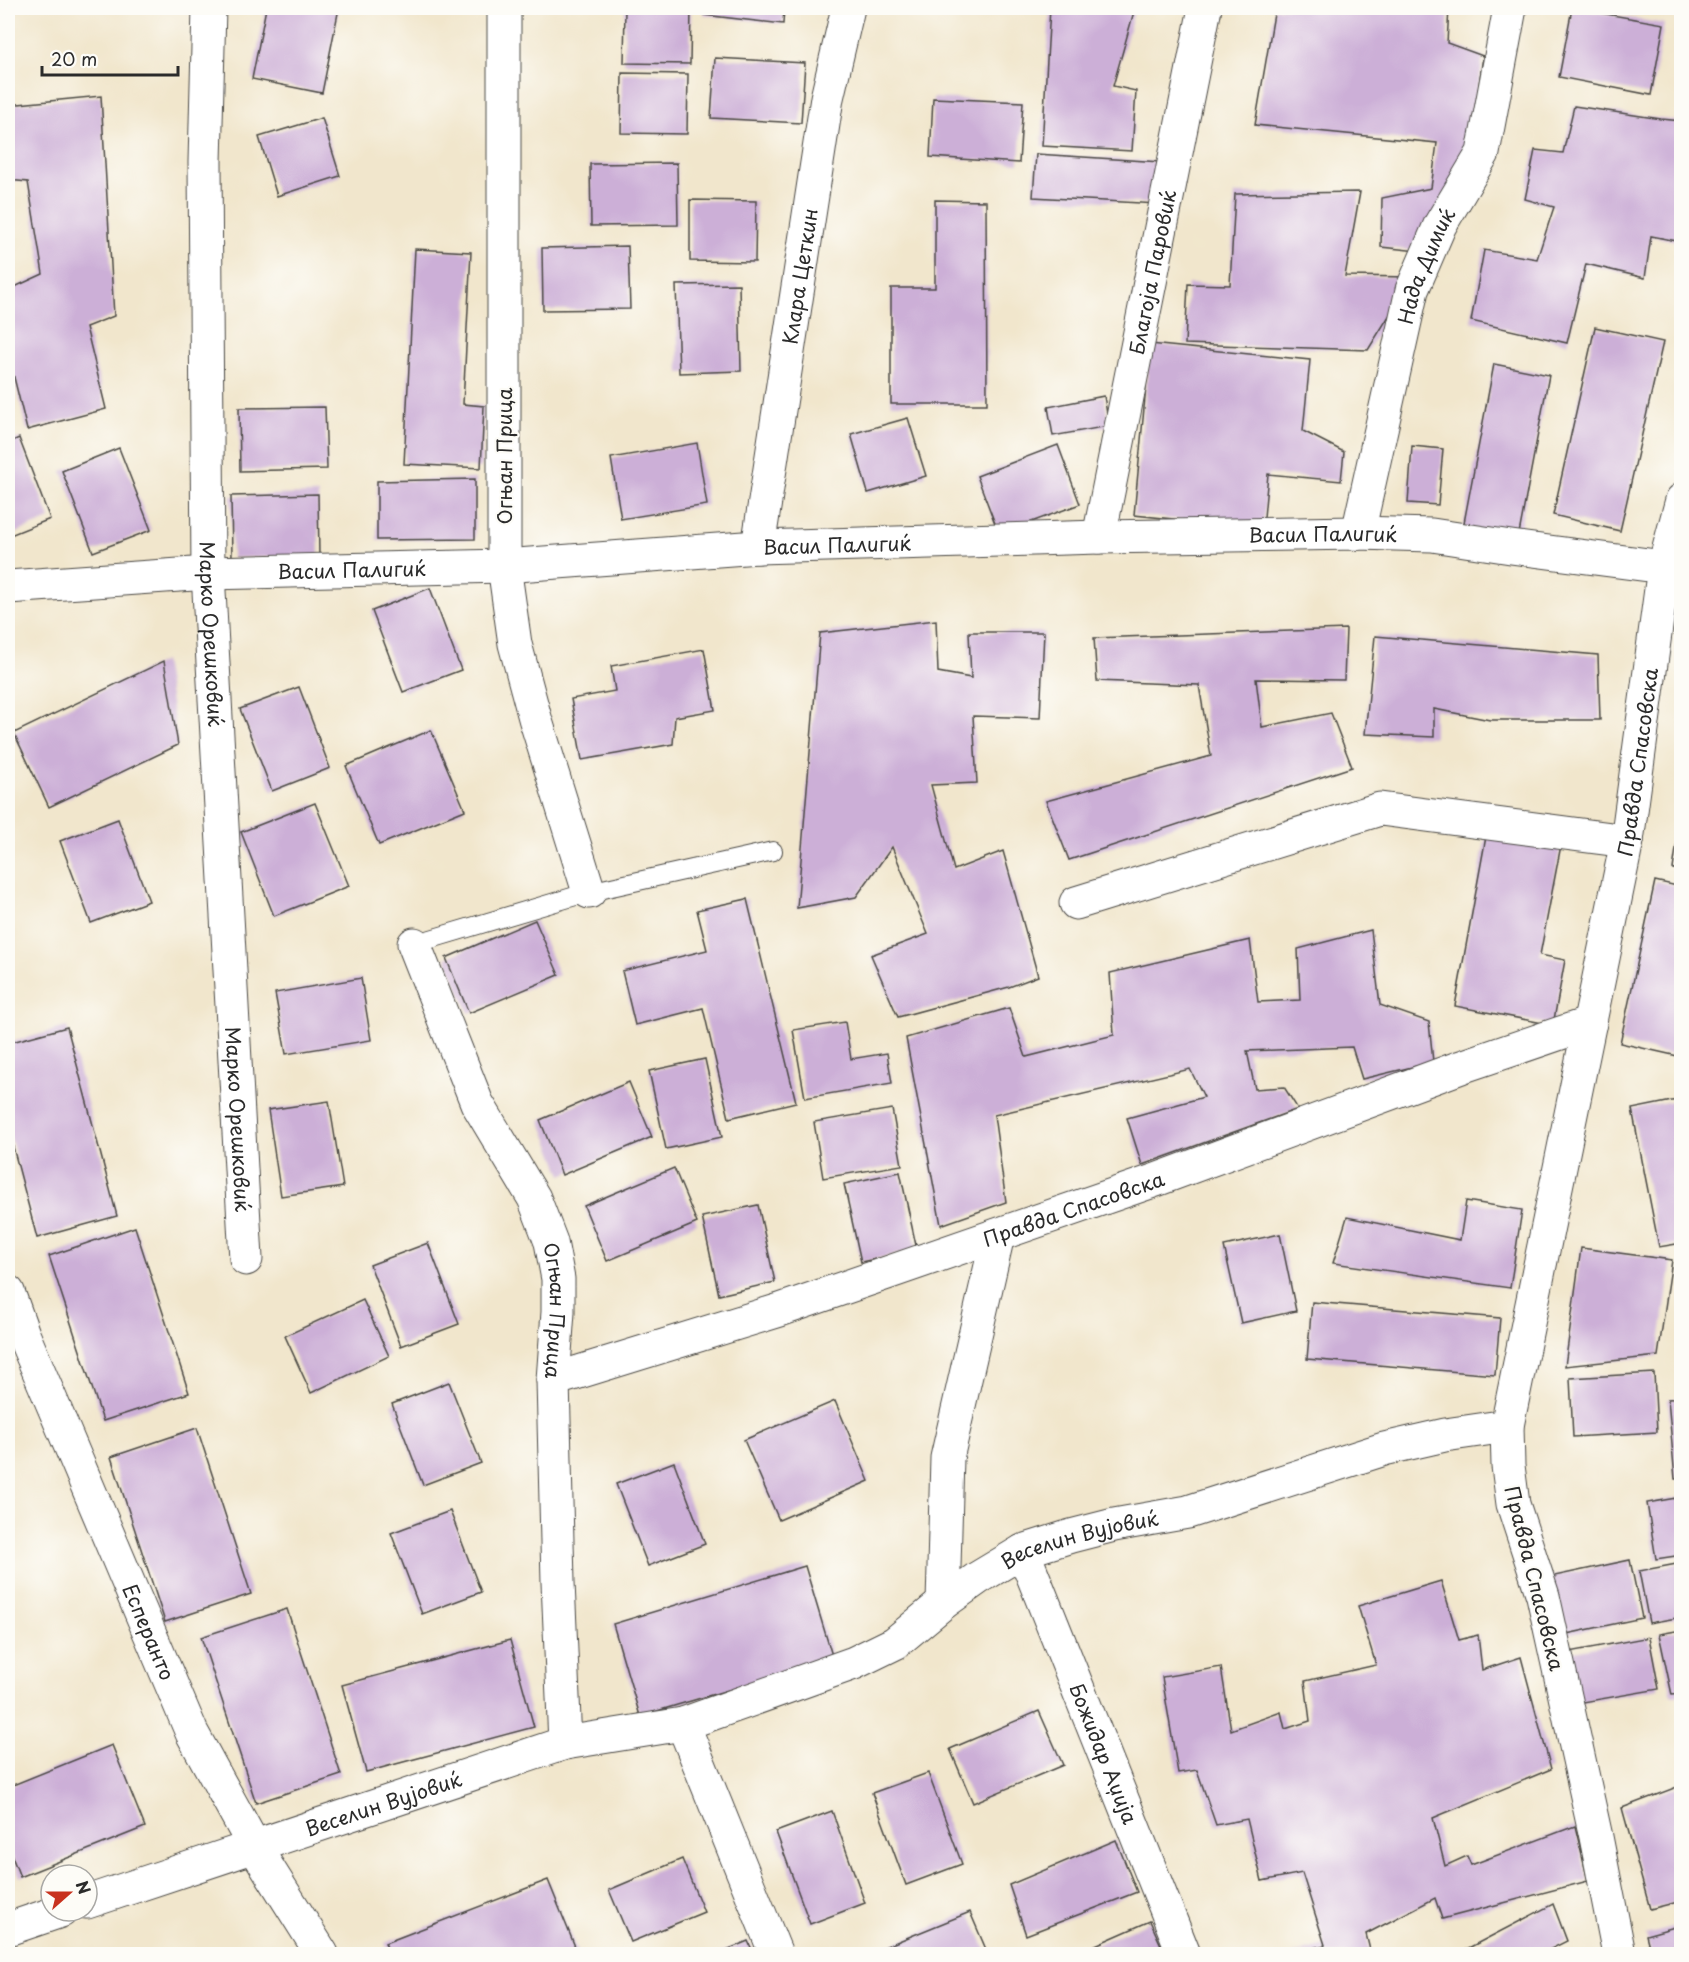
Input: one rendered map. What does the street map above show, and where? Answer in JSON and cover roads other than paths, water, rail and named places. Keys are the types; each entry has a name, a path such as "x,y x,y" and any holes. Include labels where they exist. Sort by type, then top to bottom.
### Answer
{"street":[{"name":"Марко Орешковиќ","path":"209,8 205,162 208,573 246,1259"},
{"name":"Огњан Прица","path":"504,8 504,566 515,644 535,718 589,892"},
{"name":"Клара Цеткин","path":"758,547 827,98 848,8"},
{"name":"Благоја Паровиќ","path":"1099,537 1205,8"},
{"name":"Нада Димиќ","path":"1358,533 1412,290 1440,225 1483,153 1510,8"},
{"name":"Правда Спасовска","path":"1619,1954 1596,1836 1543,1596 1513,1504 1508,1466 1507,1426 1627,841 1664,567 1682,500"},
{"name":"Васил Палигиќ","path":"8,587 208,573 504,566 758,547 1099,537 1358,533 1432,535 1511,548 1664,567"},
{"path":"1076,903 1380,809 1627,841"},
{"name":"Огњан Прица","path":"414,944 477,1102 534,1198 551,1242 558,1279 553,1380 565,1743"},
{"name":"Правда Спасовска","path":"553,1380 780,1310 998,1235 1156,1180 1461,1066 1590,1023"},
{"path":"943,1603 947,1458 998,1235"},
{"name":"Есперанто","path":"8,1292 28,1345 192,1733 254,1846 322,1954"},
{"name":"Веселин Вујовиќ","path":"99,1898 565,1743 683,1724 854,1663 895,1643 943,1603 978,1578 1023,1551 1114,1525 1188,1512 1384,1449 1445,1435 1507,1426"},
{"name":"Божидар Аџија","path":"1023,1551 1184,1954"},
{"path":"683,1724 776,1954"},
{"path":"8,1929 39,1918"}],"lane":[{"path":"414,944 589,892 773,851"}]}
